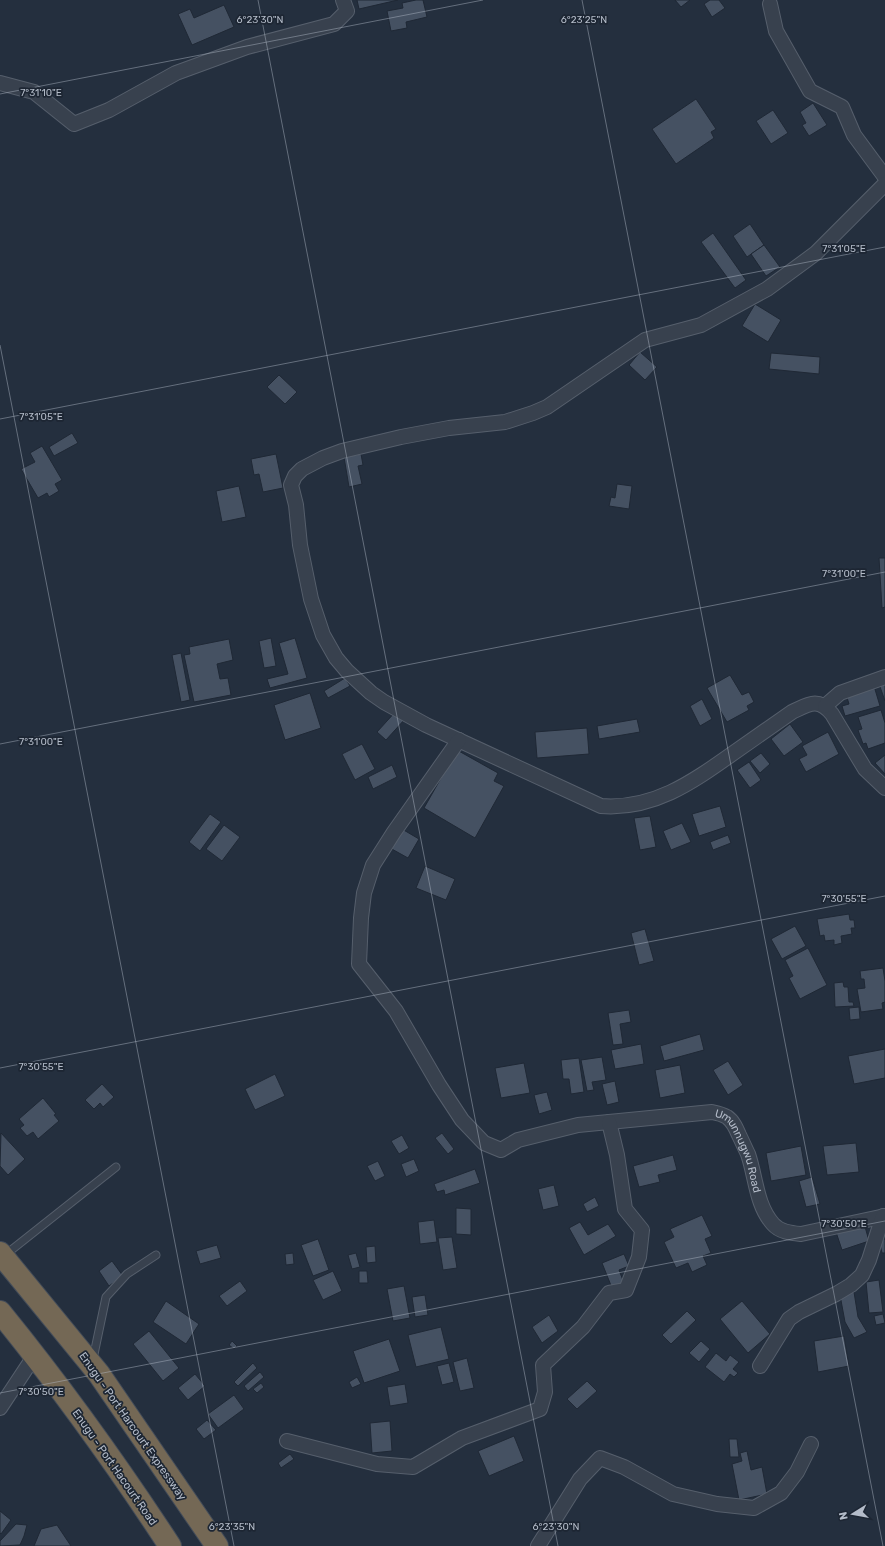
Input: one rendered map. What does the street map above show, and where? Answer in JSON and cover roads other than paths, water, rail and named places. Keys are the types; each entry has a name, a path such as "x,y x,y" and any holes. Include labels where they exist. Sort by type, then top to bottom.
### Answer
{"highway":[{"name":"Enugu - Port Harcourt Expressway","path":"2,1255 92,1365 217,1546"},
{"name":"Enugu - Port Hacourt Road","path":"0,1312 35,1355 123,1474 170,1546"}],"street":[{"path":"0,83 34,92 74,124 109,110 176,73 247,47 334,24 347,11 343,0"},
{"path":"770,4 776,31 810,91 842,107 854,135 885,177"},
{"path":"885,184 816,253 767,289 701,325 645,340 547,406 533,413 505,422 449,428 342,451 323,458 302,469 295,476 291,485 296,505 300,545 311,599 323,635 336,658 347,671 371,693 384,702 426,725 601,806 624,806 638,804 672,792 703,775 792,712 807,705 817,703 825,706 832,714 846,740 865,769 885,788"},
{"path":"825,706 840,693 885,677"},
{"name":"Umunnugwu Road","path":"459,740 394,832 373,865 364,893 361,918 359,964 396,1011 439,1085 462,1120 484,1143 501,1150 518,1140 578,1125 712,1112 719,1113 728,1117 733,1124 748,1155 757,1189 766,1214 773,1225 789,1233 801,1234 884,1216"},
{"path":"288,1441 377,1464 413,1467 462,1438 540,1409 545,1392 543,1365 583,1327 609,1293 626,1290 639,1257 642,1230 625,1208 617,1155 608,1122"},
{"path":"760,1366 789,1319 799,1312 851,1285 862,1275 869,1260 884,1216"},
{"path":"0,1408 35,1355"},
{"path":"538,1546 580,1479 600,1458 624,1467 673,1494 717,1504 754,1508 781,1493 797,1472 811,1444"}],"lane":[{"path":"2,1255 116,1167"},
{"path":"92,1365 106,1297 128,1274 156,1255"}]}
